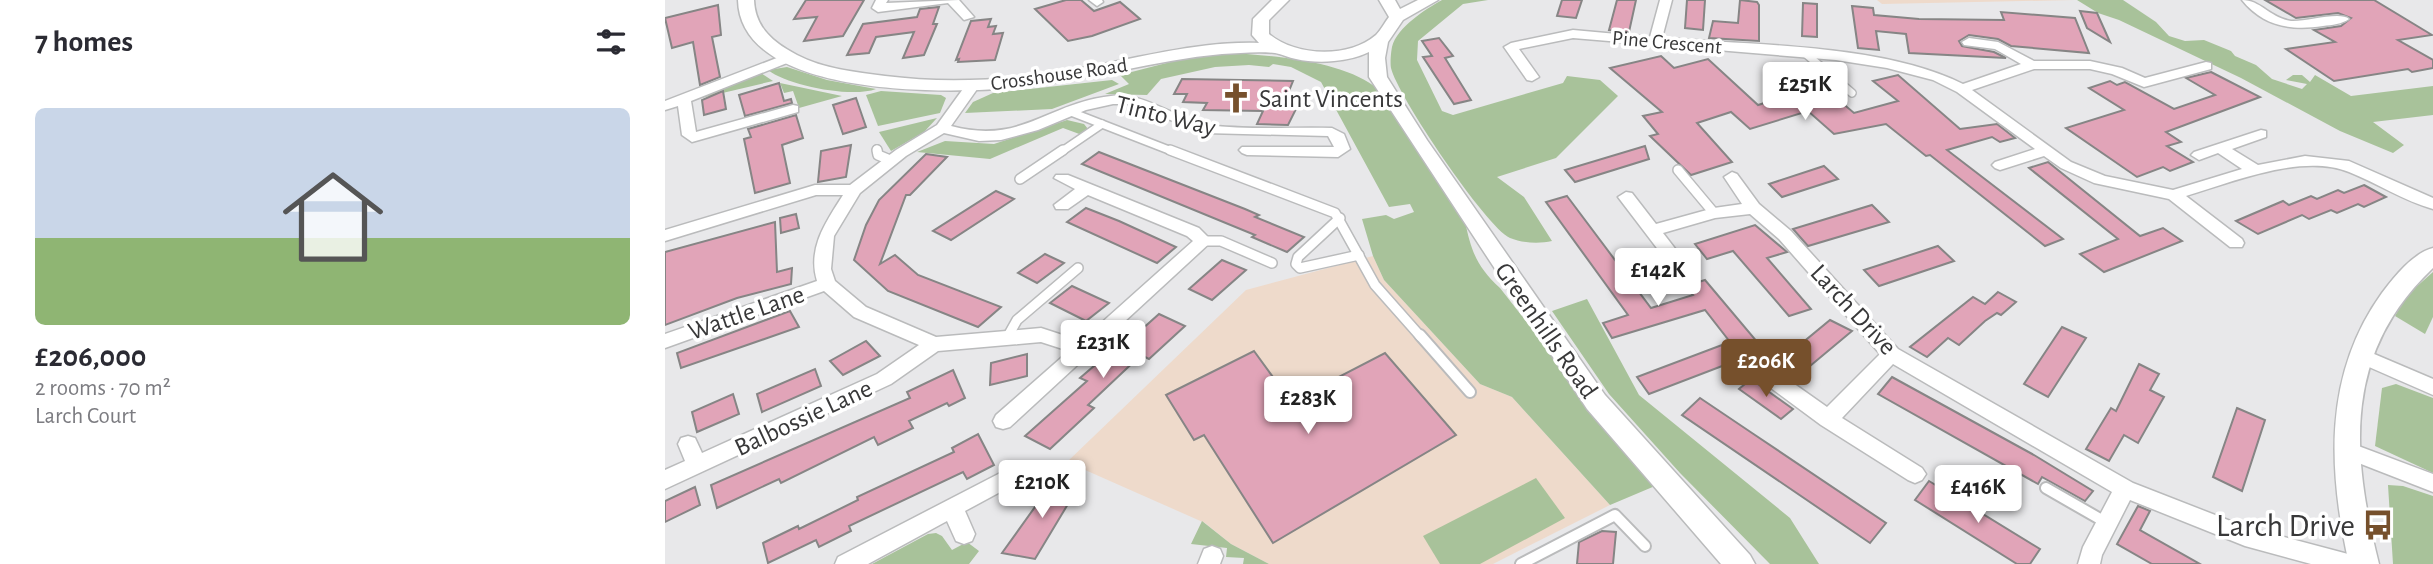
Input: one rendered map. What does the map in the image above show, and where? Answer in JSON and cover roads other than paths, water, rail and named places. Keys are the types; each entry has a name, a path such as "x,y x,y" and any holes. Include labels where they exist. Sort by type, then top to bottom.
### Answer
{"street":[{"name":"Crosshouse Road","path":"746,0 745,14 760,38 787,58 833,74 863,79 901,84 973,85 1073,75 1199,50 1236,36 1281,0"},
{"path":"882,0 878,8 950,0 968,17"},
{"path":"1325,56 1345,54 1380,40 1393,29 1397,17 1395,8 1387,0"},
{"path":"1397,17 1430,0"},
{"path":"1655,41 1666,0"},
{"path":"2248,0 2258,12 2290,28 2343,19"},
{"path":"1258,21 1257,31 1262,40 1273,48"},
{"name":"Pine Crescent","path":"1532,77 1506,48 1573,34 1806,54 1888,64 1938,77 1962,89 2066,165 2100,180 2174,195 2236,243"},
{"path":"1325,56 1378,77 1376,58 1380,40"},
{"path":"1969,42 1998,46 2032,65"},
{"name":"Crosshouse Road","path":"1199,50 1273,48 1305,56 1325,56"},
{"path":"665,106 787,58"},
{"path":"1962,89 2032,65 2071,62 2101,65 2124,72 2144,83 2206,66"},
{"name":"Greenhills Road","path":"1378,77 1447,184 1596,401 1740,564"},
{"path":"973,85 942,128 883,155 854,190 826,236 822,269 827,284 860,312 934,344 1041,335 1084,349"},
{"path":"684,100 689,135 692,138 793,109"},
{"name":"Tinto Way","path":"942,128 982,137 999,137 1102,100 1130,100 1205,129 1332,132 1339,137 1342,149 1338,152 1247,150"},
{"path":"2199,155 2261,134"},
{"path":"2220,148 2255,170"},
{"path":"2000,165 2046,151"},
{"name":"Pine Crescent","path":"2174,195 2255,170 2305,161 2349,166 2433,204"},
{"name":"Larch Drive","path":"1732,177 1753,208 1785,235 1891,354 2125,489 2245,536 2347,564"},
{"path":"1003,421 1204,241 1193,232 1062,178"},
{"path":"1062,205 1087,188"},
{"path":"665,236 815,190 854,190"},
{"path":"1626,197 1688,277"},
{"path":"1653,230 1714,213 1753,208"},
{"path":"2364,564 2354,530 2345,449 2348,400 2367,331 2410,272 2433,255"},
{"name":"Wattle Lane","path":"665,341 827,284"},
{"name":"Balbossie Lane","path":"665,480 884,379 934,344"},
{"path":"1828,419 1891,354"},
{"path":"2360,355 2433,387"},
{"path":"1759,369 1828,419 1915,474"},
{"path":"688,444 697,466"},
{"path":"2345,449 2433,483"},
{"path":"846,564 1008,478"},
{"path":"2089,564 2091,554 2125,489"},
{"path":"953,509 964,534"}],"lane":[{"path":"1806,54 1852,93"},
{"path":"1071,112 1318,204 1340,218 1367,273 1391,304 1412,324 1470,392"},
{"path":"1020,179 1102,124"},
{"path":"1678,170 1714,213"},
{"path":"1340,218 1298,257 1296,264 1300,268 1310,268 1359,256"},
{"path":"1204,241 1221,241 1272,263"},
{"path":"1008,336 1017,320 1078,268"},
{"path":"2046,488 2107,523"},
{"path":"1521,564 1615,515 1645,546"}],"place":[{"name":"Saint Vincents","path":"1236,98"},
{"name":"Larch Drive","path":"2378,525"}]}
